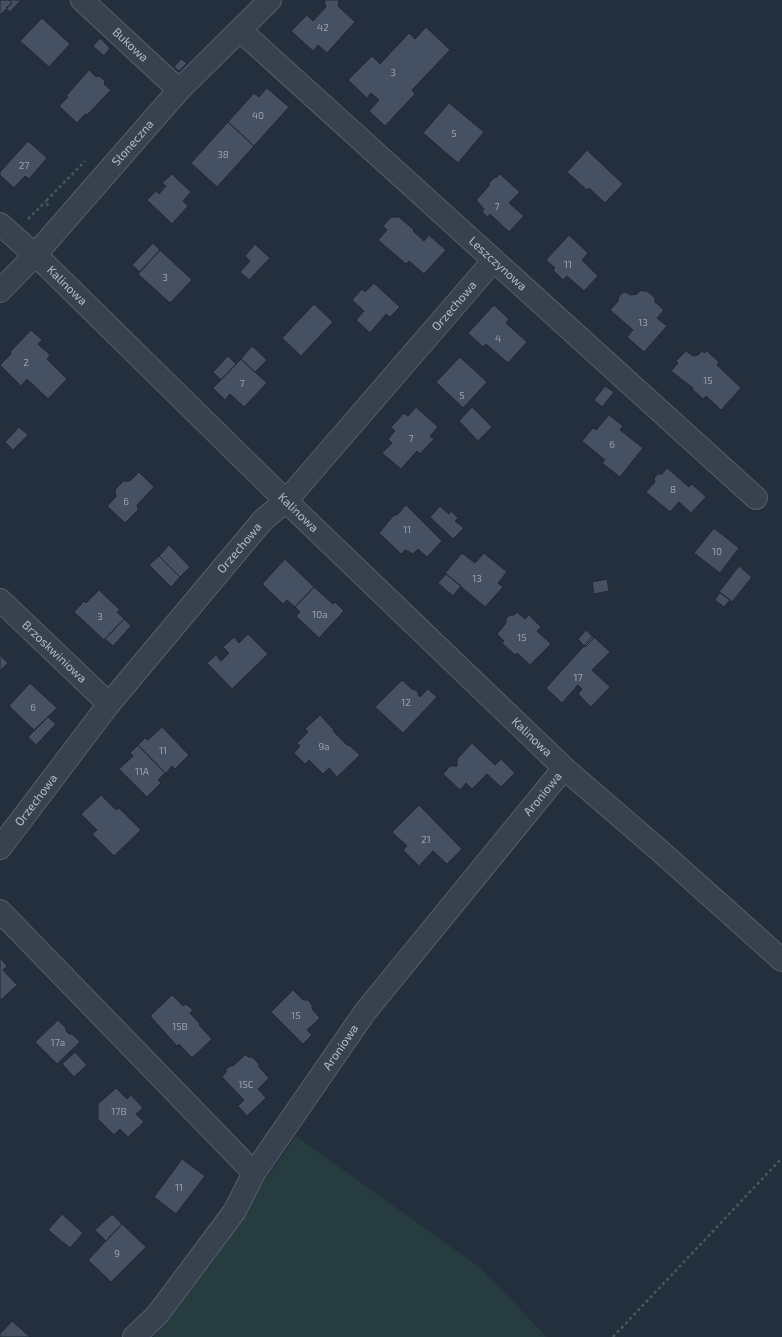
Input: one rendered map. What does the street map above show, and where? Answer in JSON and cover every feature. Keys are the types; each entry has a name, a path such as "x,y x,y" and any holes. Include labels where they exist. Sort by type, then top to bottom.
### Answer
{"street":[{"name":"Bukowa","path":"82,0 179,90"},
{"name":"Słoneczna","path":"0,290 35,255 179,90 270,0"},
{"name":"Leszczynowa","path":"240,30 756,498"},
{"name":"Kalinowa","path":"0,224 35,255 286,501 564,768 659,850 782,960"},
{"name":"Orzechowa","path":"0,848 109,704 263,520 286,501 494,260"},
{"name":"Brzoskwiniowa","path":"0,600 109,704"},
{"name":"Aroniowa","path":"134,1337 157,1315 234,1212 254,1173 365,1012 564,768"},
{"path":"0,912 254,1173"}],"path":[{"path":"27,221 46,201"},
{"path":"613,1337 782,1158"}],"green space":[{"path":"296,1136 478,1266 547,1337 154,1337"}],"building":[{"path":"0,0 9,0 12,3 0,15"},
{"path":"9,0 21,0 10,12 6,8 12,3"},
{"path":"324,0 339,0 338,6 355,22 327,53 318,45 313,51 291,31 307,15 313,21 326,7"},
{"path":"42,18 70,44 49,67 20,41"},
{"path":"426,27 450,50 412,90 415,94 385,126 369,111 379,100 371,93 367,98 348,80 372,56 380,64 409,33 415,39"},
{"path":"100,38 110,48 104,56 93,46"},
{"path":"181,59 187,63 179,71 174,67"},
{"path":"89,70 96,77 99,76 105,81 104,84 111,90 87,115 85,114 77,123 59,106"},
{"path":"267,88 289,107 254,146 228,122 254,93 259,97"},
{"path":"449,103 484,132 458,163 423,133"},
{"path":"228,122 254,146 217,187 191,163"},
{"path":"28,141 47,158 29,179 25,176 14,188 0,175 0,172"},
{"path":"587,150 623,184 605,203 589,188 587,190 567,172"},
{"path":"172,174 191,192 183,201 188,206 172,224 147,200 156,191 159,194 166,186 162,183"},
{"path":"500,174 520,192 509,203 524,216 509,232 490,214 488,217 482,212 484,209 476,200 489,186 489,183"},
{"path":"391,217 399,217 424,241 429,235 446,250 424,274 409,261 406,264 378,240 387,230 383,226"},
{"path":"569,235 588,253 582,260 598,276 584,291 567,276 563,280 553,270 555,268 546,260"},
{"path":"153,243 160,250 140,272 132,265"},
{"path":"255,244 270,258 249,280 240,272 250,261 245,256"},
{"path":"160,250 192,280 170,303 138,274"},
{"path":"374,283 400,307 390,317 386,314 370,333 356,320 364,311 352,300 362,289 365,292"},
{"path":"641,290 647,291 655,298 655,302 664,310 657,318 667,326 644,352 627,337 633,330 610,310 619,300 618,298 622,293 626,292 630,295 637,294"},
{"path":"314,304 333,322 301,356 282,338"},
{"path":"494,305 509,319 506,323 527,342 508,363 486,344 483,347 468,333"},
{"path":"31,330 42,340 38,344 50,355 47,359 67,379 48,399 27,379 21,386 0,365"},
{"path":"252,346 267,360 255,372 241,359"},
{"path":"686,351 693,356 698,355 702,351 704,353 707,351 719,362 717,365 741,388 721,410 706,396 703,399 692,389 693,388 671,371 678,363 676,361"},
{"path":"228,356 236,364 221,380 213,372"},
{"path":"460,357 487,382 463,408 436,382"},
{"path":"241,359 267,383 244,407 230,394 225,400 213,388"},
{"path":"605,386 614,392 602,407 594,400"},
{"path":"416,407 438,427 430,436 434,439 420,454 417,451 401,469 382,453 392,443 388,439 395,431 391,427 404,413 408,416"},
{"path":"472,407 492,427 478,441 459,421"},
{"path":"609,415 623,426 620,430 643,448 620,477 602,463 605,460 582,441 593,428 596,430"},
{"path":"19,427 28,435 13,450 5,442"},
{"path":"667,468 689,487 692,484 706,497 691,513 679,502 670,512 646,492 655,482 654,478 658,474 662,474"},
{"path":"139,472 154,487 137,505 138,510 125,523 107,506 116,497 115,490 123,481 130,481"},
{"path":"406,505 442,541 427,557 418,549 413,554 405,550 401,554 379,533 394,515 397,515"},
{"path":"440,506 449,514 451,511 458,518 455,521 464,528 453,539 430,517"},
{"path":"714,528 739,548 720,573 694,553"},
{"path":"169,545 190,567 180,577 159,556"},
{"path":"462,553 475,563 484,553 507,572 498,583 503,587 485,607 445,573"},
{"path":"159,556 180,577 171,587 149,565"},
{"path":"285,559 314,587 295,607 287,600 283,604 262,584"},
{"path":"739,566 752,577 732,602 719,592"},
{"path":"446,574 461,586 453,596 438,583"},
{"path":"607,579 609,591 594,594 592,582"},
{"path":"314,587 333,604 335,602 344,611 319,638 296,616 300,612 295,607"},
{"path":"99,590 120,610 117,612 124,619 104,640 74,612 84,601 86,603"},
{"path":"720,592 730,600 724,607 715,600"},
{"path":"517,612 525,619 529,615 541,627 537,631 551,644 530,665 517,653 515,655 502,643 504,641 497,634 506,623 506,619 510,615 514,615"},
{"path":"124,619 131,626 113,646 105,639"},
{"path":"586,630 594,638 585,647 578,639"},
{"path":"248,634 268,654 232,689 207,663 216,655 221,661 229,653 223,647 234,637 239,643"},
{"path":"593,636 610,652 592,670 610,687 591,707 578,694 582,689 578,685 562,703 546,688"},
{"path":"0,655 8,663 0,671"},
{"path":"402,680 413,690 414,689 419,693 418,695 420,697 428,689 437,697 403,733 375,707"},
{"path":"30,683 57,708 34,730 9,706"},
{"path":"320,715 348,746 349,745 360,755 337,777 329,768 323,774 309,760 305,764 294,753 300,746 297,743 308,732 305,729"},
{"path":"48,717 56,724 36,745 28,737"},
{"path":"162,727 189,755 175,769 172,766 166,773 168,776 138,745 145,738 148,740"},
{"path":"472,743 495,765 501,759 515,773 501,787 487,774 472,789 466,783 460,790 443,774 450,766 457,766 457,759"},
{"path":"138,745 168,776 165,773 158,780 161,783 147,797 119,769 133,756 130,753"},
{"path":"101,795 116,810 119,808 141,830 114,856 92,834 97,830 81,814"},
{"path":"419,805 462,849 447,864 433,851 419,866 403,850 407,846 392,832"},
{"path":"0,958 7,966 3,970 17,985 1,1000 0,999"},
{"path":"293,990 303,1000 308,1000 312,1005 312,1009 320,1018 307,1030 312,1035 303,1044 271,1012"},
{"path":"172,995 183,1006 186,1004 193,1010 190,1013 212,1039 192,1058 179,1044 177,1046 150,1016"},
{"path":"58,1020 66,1028 66,1031 69,1034 72,1034 80,1042 57,1064 35,1042"},
{"path":"75,1052 87,1065 74,1077 62,1064"},
{"path":"246,1054 248,1057 252,1057 259,1064 259,1067 269,1078 258,1089 266,1098 247,1116 238,1106 244,1100 222,1077 226,1072 226,1069 233,1066"},
{"path":"116,1088 127,1099 131,1095 143,1108 136,1114 144,1122 128,1137 120,1129 114,1135 98,1119 98,1104"},
{"path":"182,1159 205,1176 176,1214 154,1197"},
{"path":"62,1214 83,1233 70,1248 48,1230"},
{"path":"112,1214 122,1224 106,1241 95,1230"},
{"path":"122,1224 146,1247 111,1282 88,1260"},
{"path":"12,1321 30,1337 0,1337 0,1334"}]}
